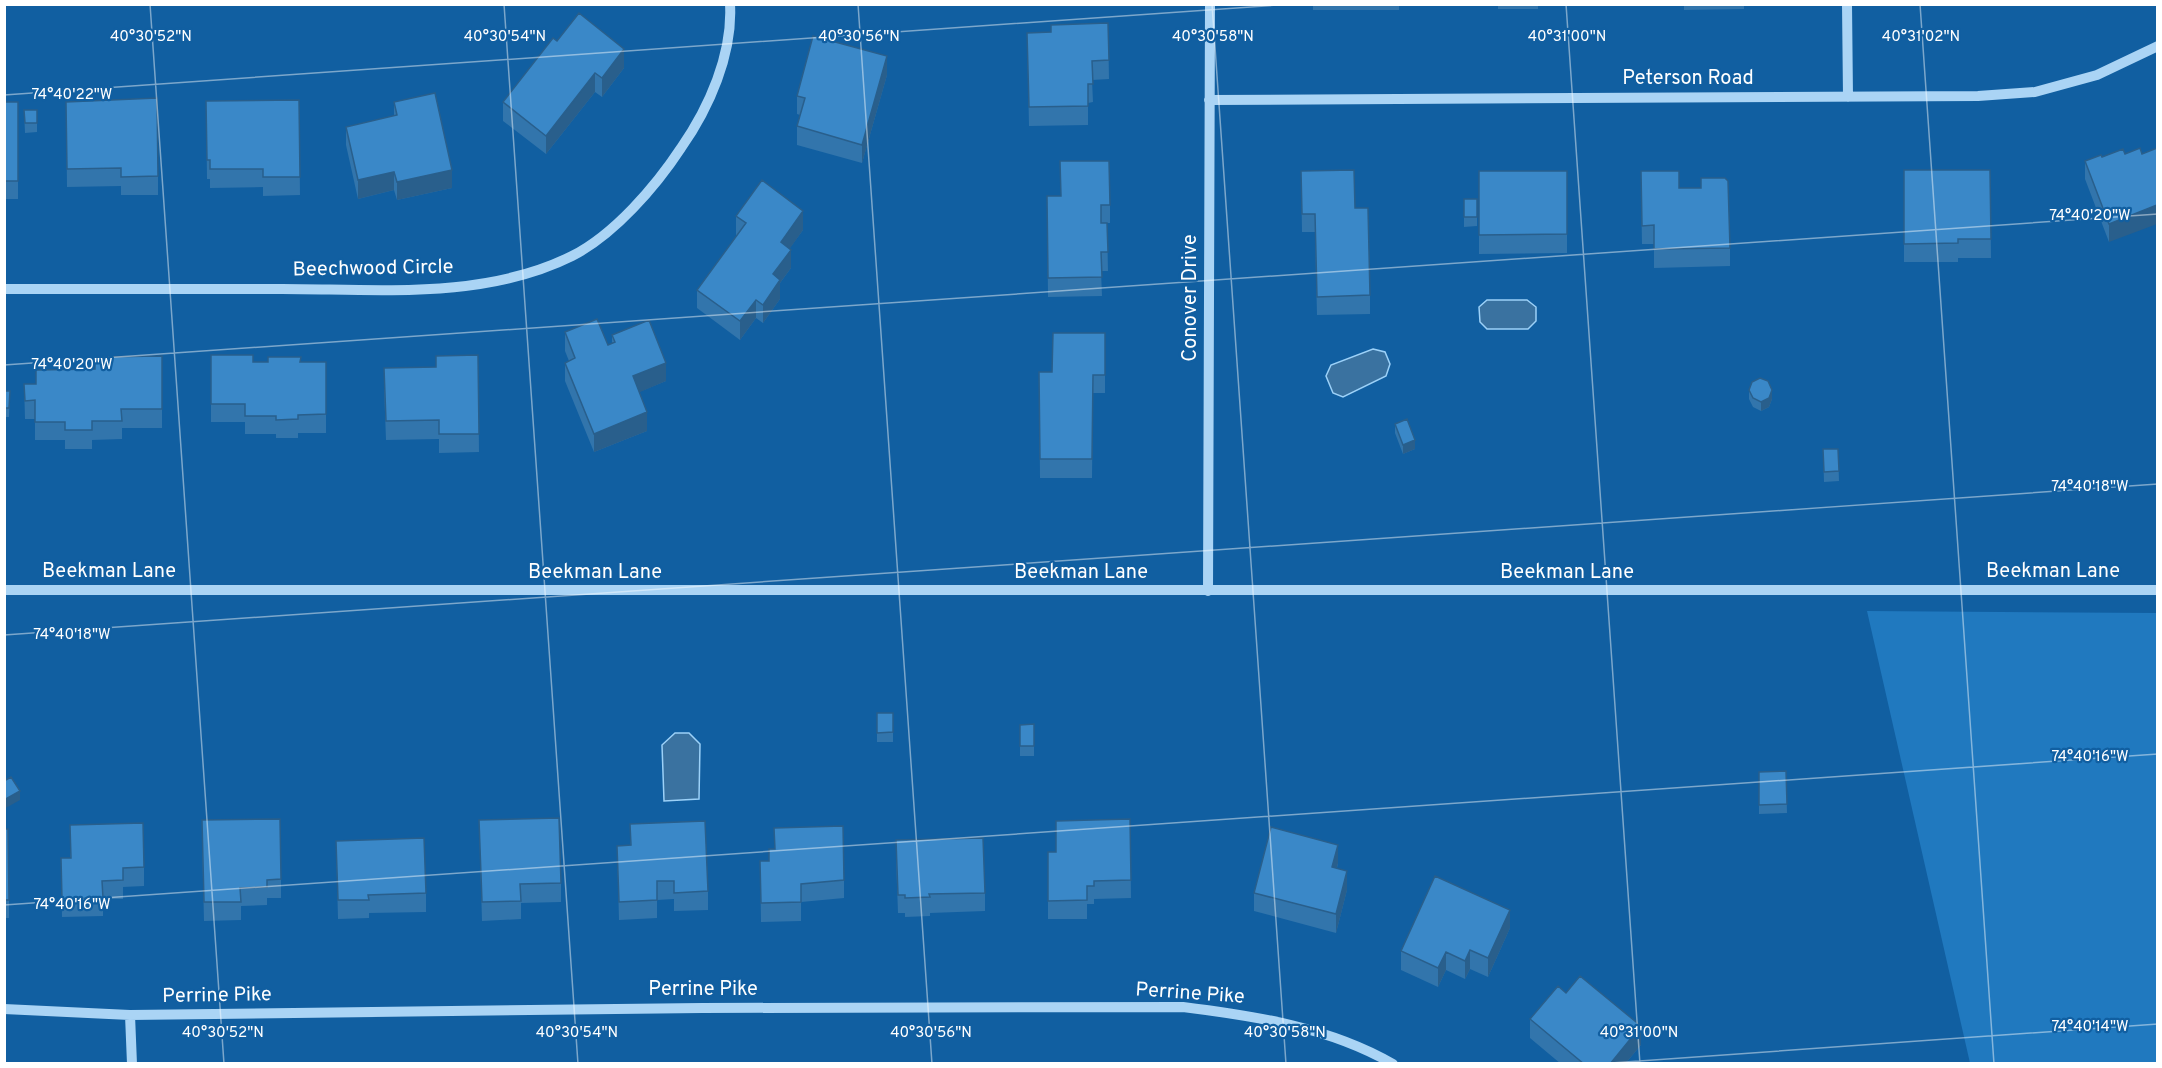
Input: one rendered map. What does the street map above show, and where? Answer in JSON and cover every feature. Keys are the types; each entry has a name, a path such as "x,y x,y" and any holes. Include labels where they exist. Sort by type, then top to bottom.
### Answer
{"street":[{"name":"Beechwood Circle","path":"4,289 438,289 514,278 573,255 626,216 664,173 693,131 718,79 731,22 730,4"},
{"name":"Conover Drive","path":"1208,591 1210,4"},
{"path":"1847,4 1848,97"},
{"name":"Peterson Road","path":"1209,100 1978,96 2035,93 2097,75 2157,46"},
{"name":"Beekman Lane","path":"4,590 2157,590"},
{"name":"Perrine Pike","path":"4,1009 130,1015 702,1008 1183,1007 1248,1015 1310,1029 1371,1051 1393,1064"},
{"path":"130,1015 132,1064"}],"shaded area":[{"path":"1487,300 1527,300 1536,307 1536,321 1528,329 1487,329 1480,322 1479,307"},
{"path":"1373,349 1385,352 1390,364 1386,376 1343,397 1333,393 1326,376 1331,365"},
{"path":"1867,611 2157,613 2157,1063 1970,1063"},
{"path":"675,733 689,733 700,744 699,799 664,801 662,745"}],"building":[{"path":"579,13 624,49 602,78 595,73 546,136 503,102 553,38 557,41"},
{"path":"1108,23 1109,60 1092,61 1093,84 1088,84 1088,106 1029,107 1027,33 1051,32 1051,25"},
{"path":"813,36 887,56 862,145 797,126 805,98 797,96"},
{"path":"435,93 452,170 397,182 394,172 358,180 346,127 397,115 394,102"},
{"path":"157,98 158,176 121,177 121,168 67,169 66,102"},
{"path":"299,100 300,177 263,177 263,169 210,169 210,160 207,160 206,101"},
{"path":"4,102 18,102 18,181 4,181"},
{"path":"24,110 37,110 37,123 25,123"},
{"path":"2140,148 2142,154 2157,148 2157,205 2109,224 2085,161 2123,149 2125,154"},
{"path":"1060,161 1109,161 1110,205 1101,205 1101,223 1107,223 1108,252 1101,252 1102,277 1048,278 1047,196 1061,196"},
{"path":"1354,170 1355,208 1368,208 1370,295 1317,297 1315,214 1302,214 1301,171"},
{"path":"1904,170 1990,170 1991,239 1958,239 1958,243 1904,244"},
{"path":"1479,171 1567,171 1567,234 1479,235"},
{"path":"1641,171 1679,171 1679,188 1701,188 1701,178 1725,178 1728,181 1730,248 1654,249 1654,225 1642,226"},
{"path":"762,180 803,211 781,242 791,250 773,274 780,280 763,305 756,300 740,321 697,290 746,223 736,216"},
{"path":"1464,199 1477,199 1477,217 1464,217"},
{"path":"597,319 608,345 615,342 612,335 649,320 666,363 633,376 647,412 594,434 565,363 575,358 565,332"},
{"path":"1053,333 1105,333 1105,375 1093,375 1092,459 1040,459 1039,372 1052,372"},
{"path":"211,355 253,355 253,362 268,362 268,357 301,357 300,362 326,362 326,414 298,415 298,419 276,420 276,416 245,416 245,404 211,404"},
{"path":"478,355 479,434 439,434 439,420 386,421 384,368 436,367 436,356"},
{"path":"162,356 162,409 121,409 122,421 92,421 92,430 65,430 65,422 35,422 35,400 25,401 24,384 36,384 36,370 95,369 95,357"},
{"path":"1760,378 1768,381 1772,390 1769,398 1761,402 1753,398 1749,390 1752,382"},
{"path":"4,391 10,391 9,408 4,408"},
{"path":"1407,419 1415,440 1403,445 1395,424"},
{"path":"1823,449 1838,449 1839,471 1824,472"},
{"path":"877,713 893,713 893,732 877,733"},
{"path":"1034,724 1034,746 1020,746 1020,725"},
{"path":"1786,771 1787,804 1759,805 1759,772"},
{"path":"11,777 20,791 4,800 4,781"},
{"path":"559,818 561,883 520,884 521,901 482,902 479,820"},
{"path":"280,819 281,879 267,880 267,887 240,888 241,902 204,902 202,820"},
{"path":"1130,819 1131,880 1094,881 1094,886 1087,886 1087,900 1048,901 1048,852 1056,852 1056,821"},
{"path":"705,821 708,891 674,893 674,881 657,881 657,900 619,902 617,846 631,845 630,824"},
{"path":"143,823 144,867 123,868 123,880 102,881 103,898 62,899 61,858 71,858 70,825"},
{"path":"843,826 844,880 801,884 801,902 761,903 760,861 769,861 769,849 775,849 774,828"},
{"path":"1271,827 1338,845 1332,867 1347,871 1336,914 1254,893"},
{"path":"4,829 8,829 9,900 4,900"},
{"path":"424,838 426,893 368,895 369,900 338,900 336,841"},
{"path":"983,838 985,893 929,894 930,897 905,898 905,895 898,895 896,840"},
{"path":"1435,876 1510,910 1488,958 1470,950 1465,961 1446,952 1438,968 1401,951"},
{"path":"1580,976 1641,1026 1610,1064 1584,1064 1530,1019 1558,986 1566,993"}]}
